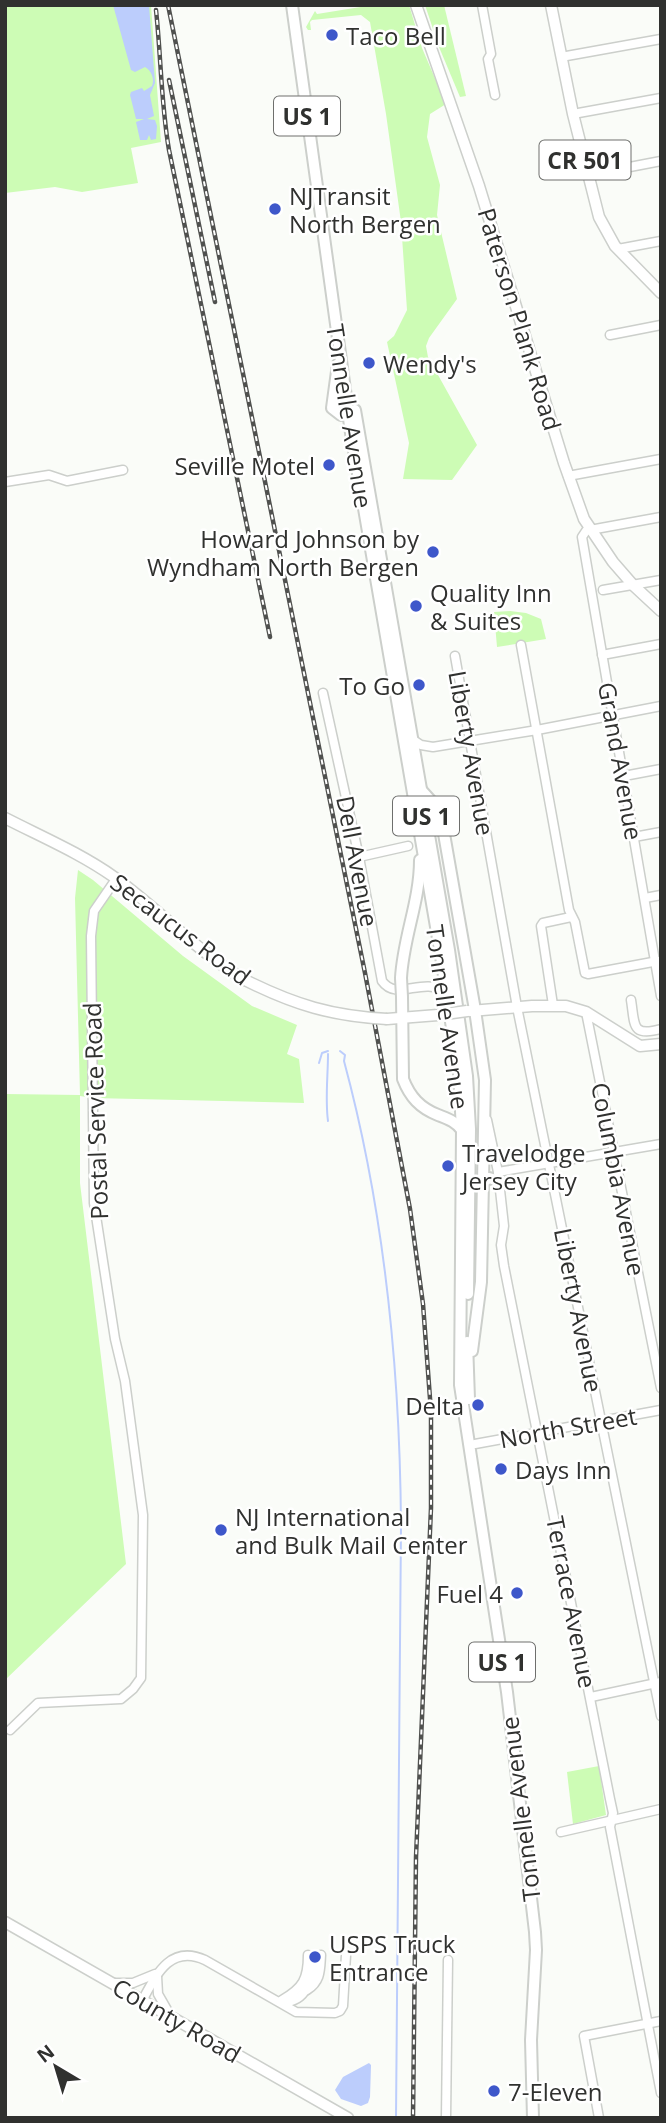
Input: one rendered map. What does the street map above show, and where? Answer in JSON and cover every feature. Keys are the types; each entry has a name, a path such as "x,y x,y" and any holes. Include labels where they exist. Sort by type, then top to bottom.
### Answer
{"highway":[{"name":"Tonnelle Avenue","path":"292,5 340,355 332,408 337,414 352,414"},
{"name":"Tonnelle Avenue","path":"298,5 352,414 459,1074 462,1130 460,1385 506,1692 535,1931 531,2071 533,2118"},
{"name":"Tonnelle Avenue","path":"352,414 421,788 467,1076 470,1129 468,1387 542,1930 538,2040 540,2118"},
{"path":"421,788 440,810 471,1010 482,1053 485,1111 481,1282 468,1387"},
{"path":"420,836 419,882 401,978 403,1079 413,1099 423,1107 457,1123 462,1130"},
{"path":"483,1181 498,1177"}],"main road":[{"name":"Paterson Plank Road","path":"416,5 479,186 568,476 590,530 633,585 661,611"},
{"name":"CR 501","path":"551,5 573,114 603,227 618,249 661,293"},
{"name":"Secaucus Road","path":"5,818 89,861 116,878 203,950 245,980 277,996 326,1013 402,1019 471,1010 566,1006 586,1012 640,1046 661,1044"},
{"name":"County Road","path":"5,1922 348,2118"}],"street":[{"path":"482,5 495,95"},
{"path":"561,57 661,39"},
{"path":"573,114 661,98"},
{"path":"588,175 661,161"},
{"path":"618,249 661,241"},
{"path":"610,335 661,325"},
{"path":"568,476 661,459"},
{"path":"5,482 49,475 67,481 123,470"},
{"path":"590,530 661,517"},
{"name":"Grand Avenue","path":"590,530 583,534 582,541 658,961 661,996"},
{"path":"603,590 661,580"},
{"path":"602,654 661,643"},
{"path":"522,646 571,917 575,922 586,975 658,961"},
{"name":"Liberty Avenue","path":"455,656 517,1007 657,1683 661,1716"},
{"name":"Dell Avenue","path":"323,693 359,857 382,981 386,987 395,991 427,985 439,987 446,992"},
{"path":"412,739 421,745 433,747 661,706"},
{"path":"624,776 661,769"},
{"path":"635,837 661,832"},
{"path":"359,857 408,846"},
{"name":"Postal Service Road","path":"10,1730 38,1703 121,1699 141,1678 144,1515 125,1381 115,1339 94,1203 91,936 94,911 116,878"},
{"path":"645,898 661,895"},
{"path":"553,1005 541,926 543,923 571,917"},
{"path":"427,985 437,979 442,963"},
{"path":"631,1000 635,1023 641,1032 661,1029"},
{"name":"Columbia Avenue","path":"586,1012 661,1388"},
{"name":"Terrace Avenue","path":"485,1111 504,1226 501,1245 591,1697 613,1819 611,1827 661,2093"},
{"path":"498,1177 550,1164 661,1144"},
{"name":"North Street","path":"475,1444 661,1410"},
{"path":"591,1697 657,1683"},
{"path":"562,1832 661,1809"},
{"path":"314,1955 312,1977 305,1992 292,2001 280,2002 303,1983 314,1955"},
{"path":"142,2001 158,1973 172,1959 198,1956 296,2012 338,2012 343,2006 344,1955"},
{"path":"446,2118 448,1961"},
{"path":"110,1982 133,1983 158,1973"},
{"path":"158,1973 158,1994 173,2019"},
{"path":"599,2118 584,2036 661,2021"}],"green space":[{"path":"5,5 151,5 161,142 131,148 138,183 82,192 55,187 5,193"},
{"path":"373,5 409,5 422,48 446,104 430,114 427,137 440,185 437,215 457,299 426,346 428,357 477,445 452,480 403,479 409,443 387,342 394,336 407,310 401,222 370,22 361,15 312,20 311,30 306,27 315,11 317,14"},
{"path":"425,5 444,5 466,96 460,97"},
{"path":"510,611 541,619 546,639 497,647 494,612"},
{"path":"78,870 183,956 252,1006 297,1025 287,1054 299,1059 304,1103 80,1096 80,1183 126,1564 5,1680 5,1094 80,1095 75,898"},
{"path":"599,1766 606,1815 573,1824 567,1772"}],"water":[{"path":"113,5 149,5 155,83 150,95 154,116 147,119 155,120 156,139 151,140 149,135 147,140 140,140 136,122 144,119 136,119 130,95 131,92 142,88 144,91 152,86 152,75 145,67 135,72 131,70"},
{"path":"369,2063 368,2103 361,2106 341,2099 335,2090 343,2077"}],"waterway":[{"path":"319,1063 322,1053 328,1051"},
{"path":"340,1051 345,1055 344,1061 380,1234 388,1292 397,1408 401,1526 396,2118"},
{"path":"328,1054 328,1121"}],"railway":[{"path":"168,5 365,973 410,1209 423,1304 431,1412 431,1508 416,1857 413,2118"},
{"path":"156,10 169,150 270,637"},
{"path":"169,80 215,302"}],"place":[{"name":"Taco Bell","path":"332,35"},
{"name":"NJTransit North Bergen","path":"275,209"},
{"name":"Wendy's","path":"369,363"},
{"name":"Seville Motel","path":"329,465"},
{"name":"Howard Johnson by Wyndham North Bergen","path":"433,552"},
{"name":"Quality Inn & Suites","path":"416,606"},
{"name":"To Go","path":"419,685"},
{"name":"Travelodge Jersey City","path":"448,1166"},
{"name":"Delta","path":"478,1405"},
{"name":"Days Inn","path":"501,1469"},
{"name":"NJ International and Bulk Mail Center","path":"221,1530"},
{"name":"Fuel 4","path":"517,1593"},
{"name":"USPS Truck Entrance","path":"315,1957"},
{"name":"7-Eleven","path":"494,2091"}]}
